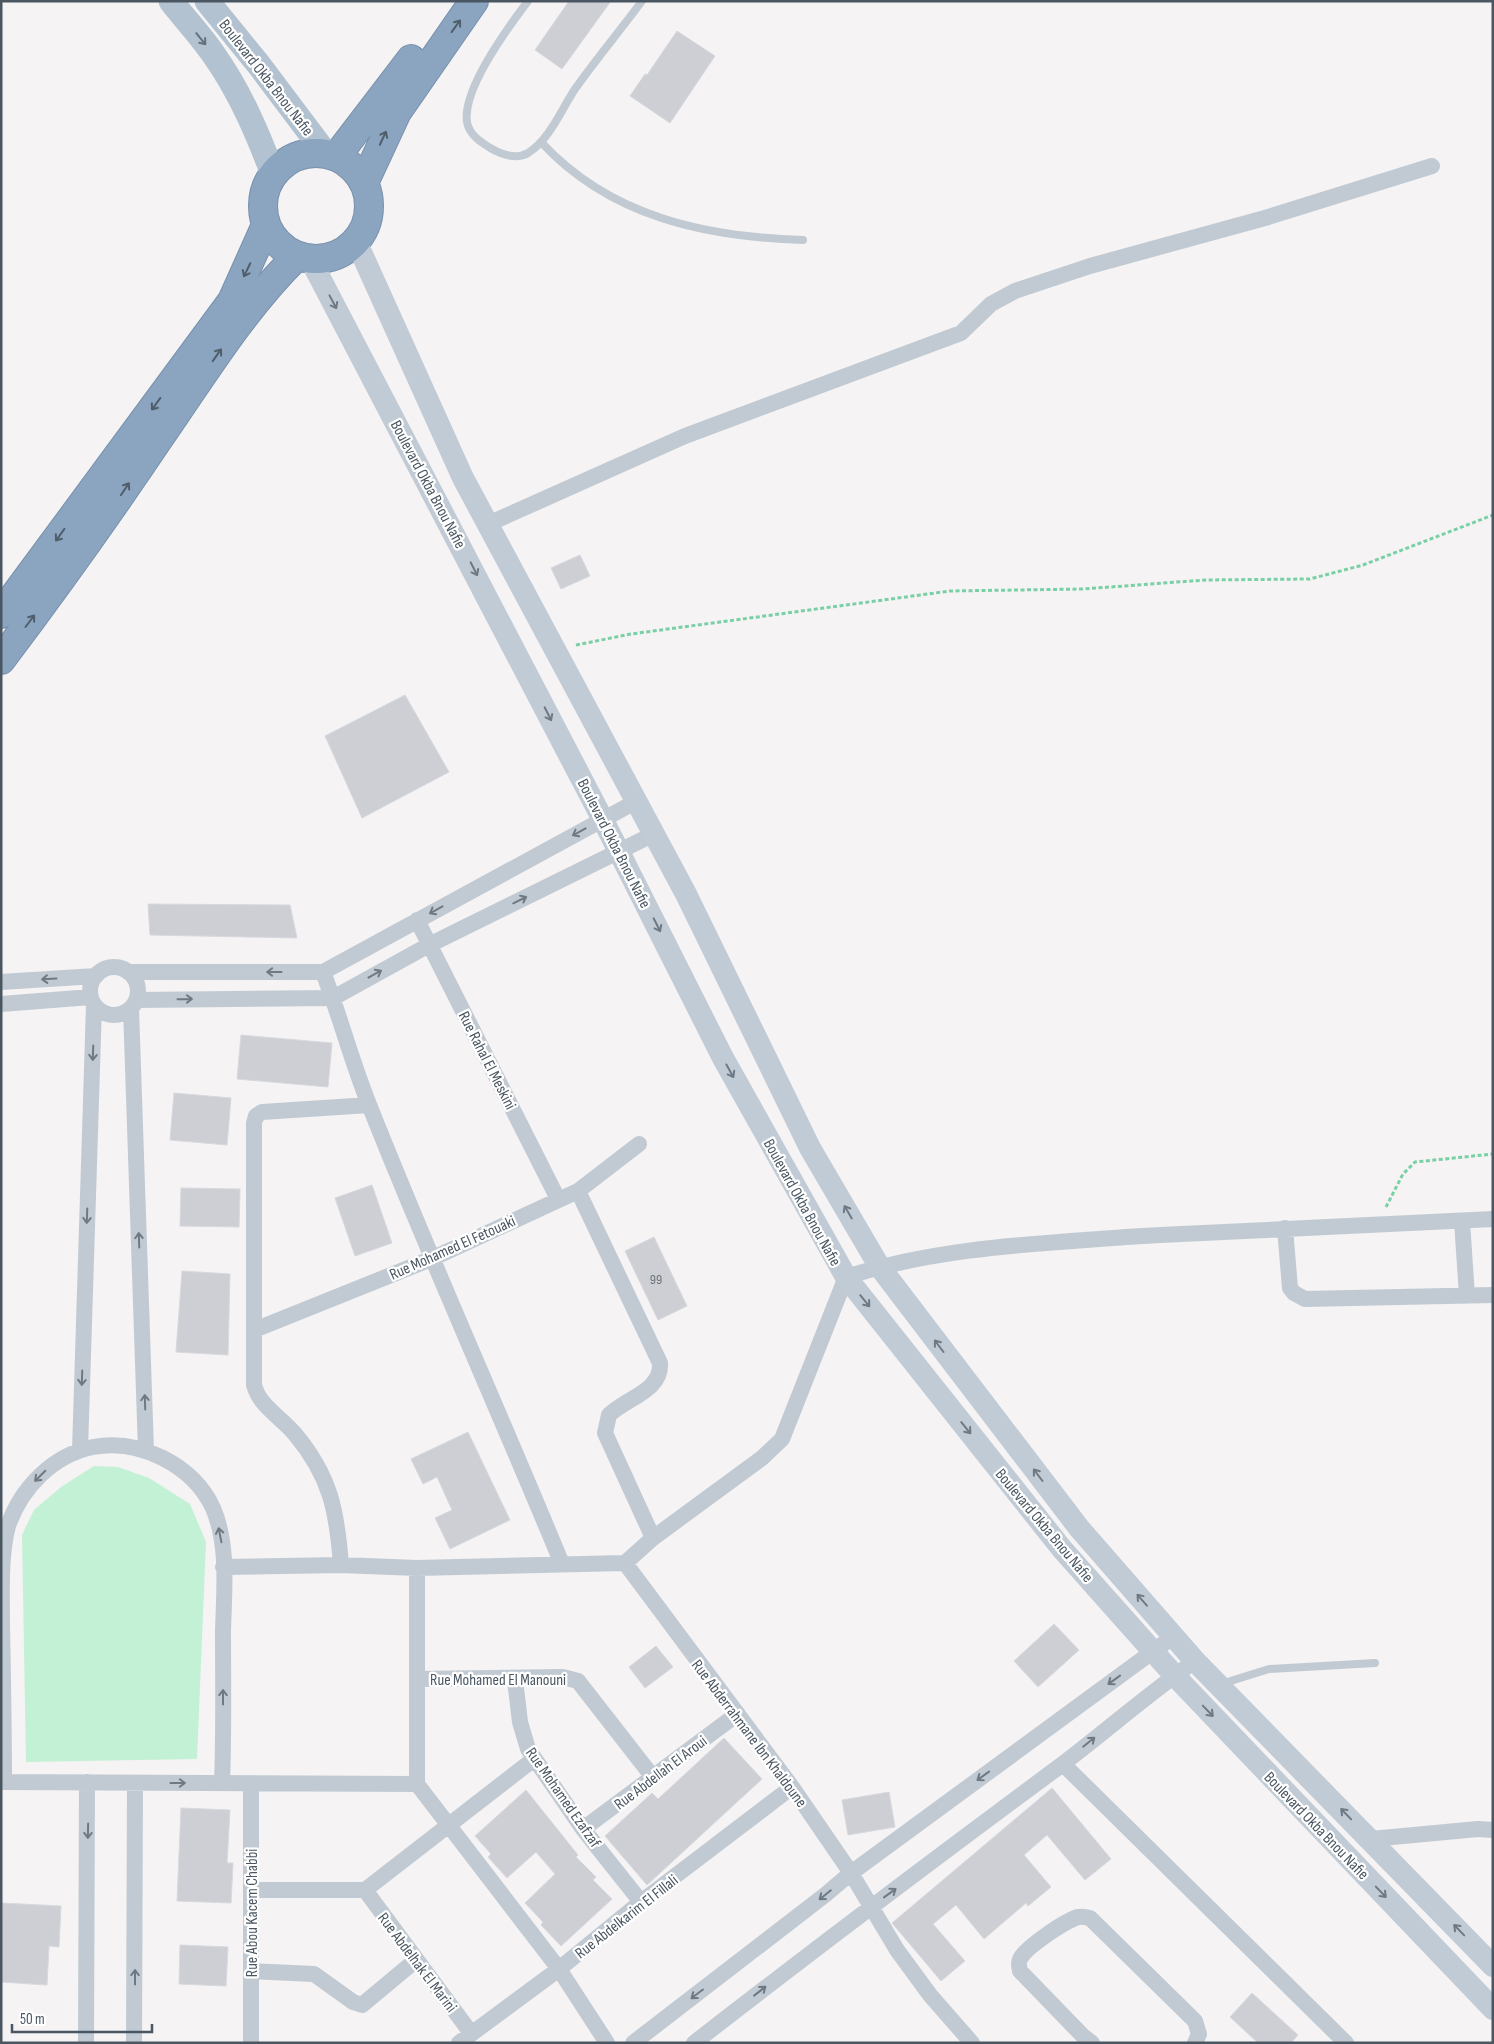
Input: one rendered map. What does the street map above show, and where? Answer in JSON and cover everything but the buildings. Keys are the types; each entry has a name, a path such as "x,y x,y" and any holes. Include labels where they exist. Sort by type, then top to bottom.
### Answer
{"highway":[{"path":"331,156 397,78 452,1"},
{"path":"364,183 397,112 474,1"},
{"path":"313,153 331,156 352,167 364,183 368,198 368,213 364,228 356,241 340,254 320,259 304,257 282,247 266,225 263,212 263,198 273,174 294,158 313,153"},
{"path":"1,614 232,301 266,225"},
{"path":"1,660 84,549 217,354 268,286 304,257"}],"main road":[{"name":"Boulevard Okba Bnou Nafie","path":"171,1 214,54 234,86 252,120 273,174"},
{"name":"Boulevard Okba Bnou Nafie","path":"207,1 331,156"},
{"name":"Boulevard Okba Bnou Nafie","path":"356,241 463,478 686,894 810,1148 879,1266 1079,1528 1195,1662 1219,1684 1371,1839 1493,1966"},
{"name":"Boulevard Okba Bnou Nafie","path":"304,257 603,820 722,1058 846,1277 1062,1549 1154,1651 1174,1676 1493,2009"}],"street":[{"path":"488,524 685,436 961,333 991,304 1015,291 1090,266 1264,218 1432,166"},
{"path":"1,982 96,976 111,968 128,972 323,972 637,801"},
{"path":"1,1004 93,1001 103,1012 114,1015 133,1004 333,998 429,945 654,834"},
{"name":"Rue Rahal El Meskini","path":"417,920 558,1199"},
{"path":"128,972 137,984 133,1004 146,1451"},
{"path":"323,972 369,1104 431,1259 501,1416 562,1564"},
{"path":"80,1450 93,1001 91,984 96,976"},
{"path":"341,1565 336,1510 322,1473 304,1446 266,1406 256,1391 254,1378 254,1330 256,1116 262,1112 369,1104"},
{"name":"Rue Mohamed El Fetouaki","path":"254,1330 431,1259 578,1191 639,1144"},
{"path":"578,1191 660,1362 660,1372 657,1379 650,1387 609,1415 605,1433 653,1538"},
{"path":"223,1566 341,1565 417,1568 624,1562 653,1538 762,1458 782,1439 846,1277 879,1266 942,1254 1018,1244 1285,1228 1493,1219"},
{"path":"1462,1221 1467,1296"},
{"path":"1285,1228 1290,1288 1294,1293 1305,1299 1493,1295"},
{"path":"222,1784 223,1566 219,1530 206,1497 182,1470 146,1451 109,1445 80,1450 48,1468 24,1494 8,1527 2,1572 3,1782 222,1784 417,1784"},
{"name":"Rue Abderrahmane Ibn Khaldoune","path":"624,1562 736,1715 792,1787 851,1873 902,1958 930,1995 972,2043"},
{"path":"417,1568 417,1784 559,1969 607,2043"},
{"path":"633,2043 851,1873 1174,1636"},
{"path":"694,2043 870,1907 1195,1662"},
{"name":"Rue Mohamed El Manouni","path":"417,1679 515,1680 556,1677 578,1681 652,1776"},
{"name":"Rue Mohamed Ezafzaf","path":"515,1680 520,1722 528,1749 583,1829 642,1902"},
{"name":"Rue Abdellah El Aroui","path":"583,1829 736,1715"},
{"path":"251,1890 365,1890 534,1759"},
{"path":"1062,1764 1346,2043"},
{"path":"86,2043 87,1782"},
{"path":"134,2043 135,1783"},
{"name":"Rue Abou Kacem Chabbi","path":"251,1783 251,2043"},
{"name":"Rue Abdelkarim El Fillali","path":"465,2038 559,1969 642,1902 792,1787"},
{"path":"1371,1839 1478,1829 1493,1830"},
{"name":"Rue Abdelhak El Marini","path":"365,1890 416,1960 465,2038"},
{"path":"1092,2043 1083,2036 1019,1967 1019,1960 1027,1950 1066,1923 1081,1916 1090,1918 1195,2021 1199,2034 1195,2043"},
{"path":"251,1971 314,1974 353,2002 362,2005 416,1960"}],"lane":[{"path":"528,1 500,39 468,105 467,122 472,132 480,141 506,156 517,157 526,154 541,142 576,88 642,1"},
{"path":"541,142 554,156 588,181 630,207 651,216 698,228 756,239 803,240"},
{"path":"1219,1684 1270,1669 1375,1663"}],"path":[{"path":"556,649 631,634 950,591 1066,590 1206,580 1310,579 1363,565 1493,515"},
{"path":"1378,1224 1403,1174 1415,1162 1493,1154"}],"green space":[{"path":"94,1466 118,1467 149,1478 190,1504 206,1542 197,1759 26,1762 22,1535 34,1510 61,1487"}]}
